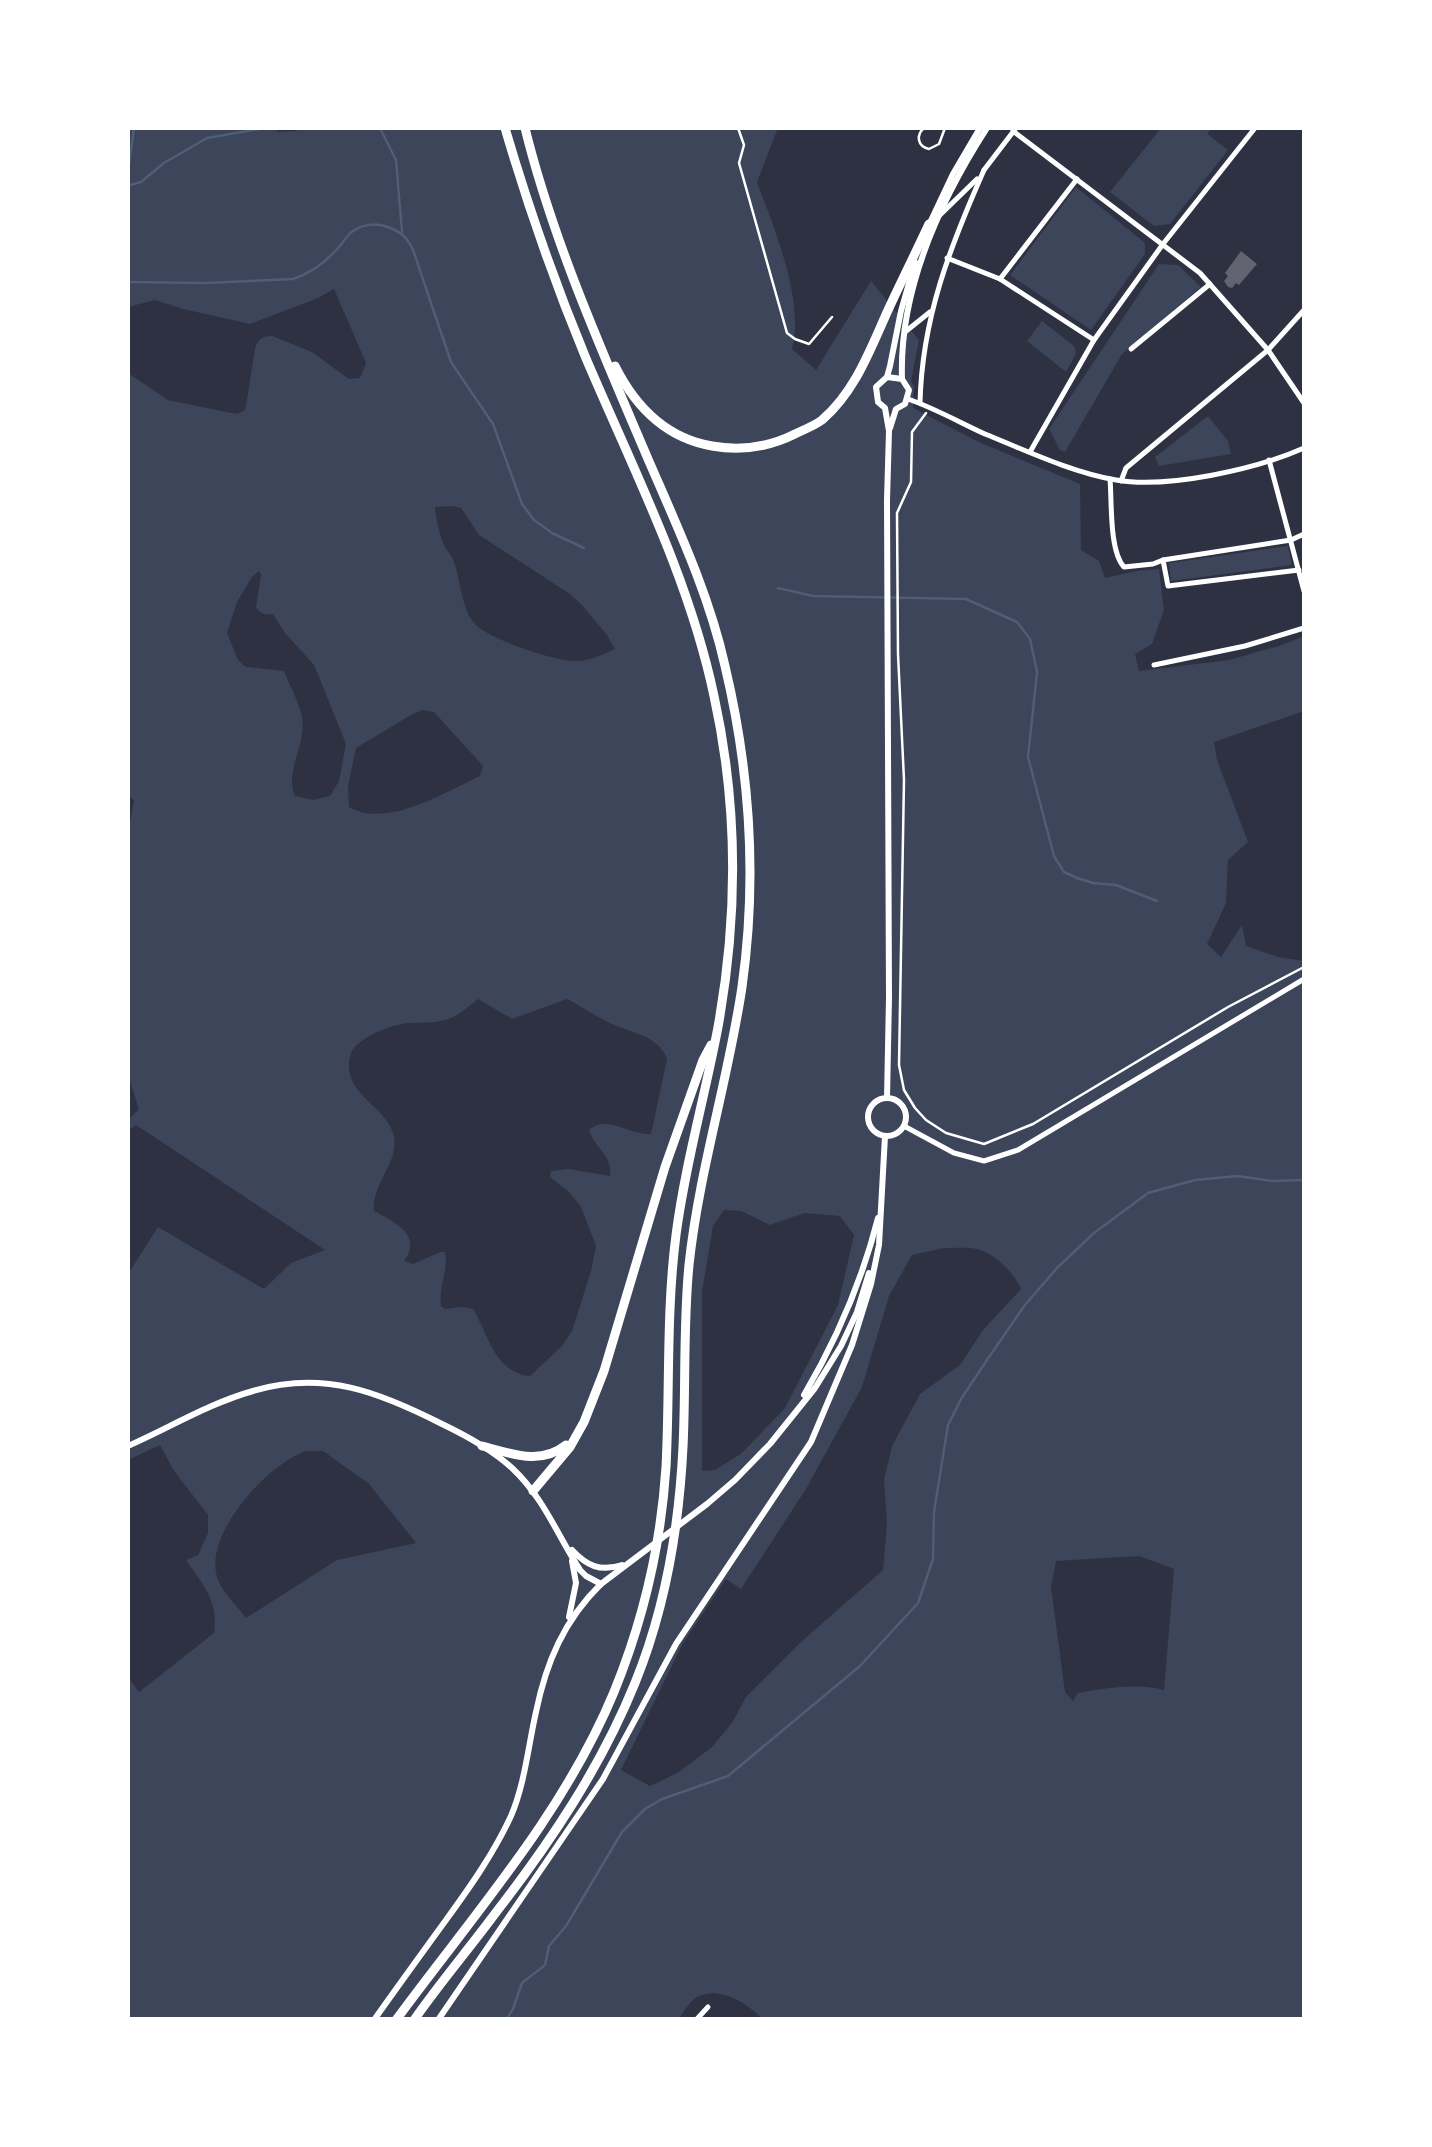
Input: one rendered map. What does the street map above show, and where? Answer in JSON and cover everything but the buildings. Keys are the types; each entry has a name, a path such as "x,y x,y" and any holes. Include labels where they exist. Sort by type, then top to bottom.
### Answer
{"highway":[{"path":"396,2020 561,1795 599,1727 637,1630 662,1504 676,1234 716,1034 730,940 733,864 727,768 702,644 673,560 563,302 505,128"},
{"path":"414,2020 514,1889 580,1792 622,1712 653,1632 669,1571 679,1501 693,1236 735,1028 746,952 748,821 740,745 720,646 699,580 592,324 554,222 526,128"},
{"path":"592,324 634,399 664,426 690,440 720,448 754,448 781,441 821,421 846,393 864,364 930,224"},
{"path":"533,1492 570,1448 604,1371 665,1167 702,1060 716,1034"},
{"path":"482,1446 542,1456 560,1450 581,1428"}],"street":[{"path":"902,379 901,354 916,280 940,215 984,128"},
{"path":"887,377 909,279 930,224 953,174 984,128"},
{"path":"1030,452 1094,340 1163,244 1256,128"},
{"path":"940,215 961,197 1014,129 1200,273 1268,350 1304,403"},
{"path":"920,404 921,367 932,311 954,238 984,170"},
{"path":"1000,280 1077,179"},
{"path":"947,258 1000,280 1094,340"},
{"path":"1132,350 1210,284"},
{"path":"1121,481 1126,468 1268,350 1304,310"},
{"path":"905,332 932,311"},
{"path":"896,409 878,402 879,383 887,377 902,379 908,386 908,399"},
{"path":"908,399 1030,452 1121,481 1220,474 1304,448"},
{"path":"889,431 896,409 908,399"},
{"path":"886,408 887,1098"},
{"path":"1270,460 1304,591"},
{"path":"1110,479 1118,558 1124,567 1291,540 1304,534"},
{"path":"1164,560 1168,586 1299,570"},
{"path":"1154,665 1245,646 1304,628"},
{"path":"904,1126 954,1153 984,1160 1018,1150 1302,981"},
{"path":"894,1099 906,1113 904,1126 895,1135 879,1135 870,1126 868,1114 874,1103 894,1099"},
{"path":"438,2020 603,1779 676,1644 810,1442 852,1345 878,1251 885,1136"},
{"path":"795,1412 844,1318 883,1198"},
{"path":"374,2020 469,1888 504,1832 521,1787 545,1678 568,1623 600,1584 708,1504 755,1461 841,1346 878,1251"},
{"path":"128,1446 252,1391 287,1384 361,1388 400,1403 482,1446 512,1468 533,1492 580,1570 600,1584"},
{"path":"567,1545 584,1562 598,1568 615,1568 631,1562"},
{"path":"567,1545 576,1583 568,1623"},
{"path":"696,2020 708,2007"}],"lane":[{"path":"924,128 918,136 924,148 933,148 946,128"}],"path":[{"path":"738,128 744,145 738,163 788,333 809,344 832,317"},
{"path":"930,408 912,432 911,482 897,513 904,780 899,1065 904,1090 914,1108 946,1133 984,1144 1032,1124 1228,1007 1304,967"}],"shaded area":[{"path":"128,128 276,128 277,132 305,128 778,128 757,182 791,287 795,330 792,349 816,370 871,281 919,340 911,381 913,408 981,443 1080,484 1081,550 1099,561 1105,578 1159,569 1164,610 1152,644 1135,654 1139,671 1229,660 1304,636 1304,711 1214,742 1248,842 1228,860 1226,903 1207,944 1221,957 1242,925 1246,946 1304,961 1304,2019 764,2020 743,2003 717,1993 696,1998 678,2020 128,2019 128,1677 139,1692 214,1633 215,1621 208,1594 186,1560 198,1555 208,1533 208,1515 174,1471 160,1445 128,1460 128,1274 158,1227 264,1289 291,1263 325,1250 136,1125 128,1131 128,1120 139,1109 128,1076 128,834 134,800 128,796 128,373 168,400 236,414 246,406 255,348 263,337 272,336 312,352 349,379 360,378 366,363 334,289 250,324 155,300 128,307","holes":["435,507 461,508 479,535 581,604 615,649 587,660 567,660 523,649 482,630 467,611 454,562 438,526","259,571 256,607 263,614 273,614 314,665 346,744 339,781 330,796 313,800 295,796 292,777 303,727 301,711 284,671 246,667 238,660 227,633 237,602","423,710 434,712 483,766 480,776 416,806 381,814 364,813 349,807 348,786 356,748","478,999 512,1019 567,999 651,1040 667,1059 651,1134 610,1124 589,1130 609,1163 610,1176 569,1169 551,1171 550,1177 581,1207 596,1246 572,1331 530,1376 500,1360 473,1309 441,1306 445,1252 413,1264 404,1261 410,1244 404,1230 374,1211 377,1192 393,1155 394,1137 386,1119 353,1083 349,1071 352,1051 385,1029 445,1020","724,1210 741,1211 770,1225 804,1213 840,1216 854,1235 838,1305 785,1408 742,1453 715,1470 702,1471 702,1292 713,1226","944,1248 978,1249 991,1255 1004,1265 1021,1289 983,1330 960,1365 920,1394 892,1446 884,1480 887,1524 883,1570 803,1640 746,1697 732,1723 712,1747 679,1772 650,1786 621,1770 683,1643 726,1579 741,1589 806,1489 862,1387 889,1296 912,1255","306,1451 323,1451 369,1484 416,1543 337,1560 246,1618 220,1584 216,1555 231,1519 275,1469","1139,1556 1174,1569 1164,1690 1110,1688 1078,1693 1073,1701 1065,1692 1051,1587 1056,1561"]},
{"path":"1161,128 1212,128 1207,134 1228,150 1170,224 1154,226 1110,192"},
{"path":"1076,187 1145,243 1145,254 1091,330 1010,275"},
{"path":"1159,264 1178,265 1201,287 1122,354 1065,452 1060,450 1049,429"},
{"path":"1042,321 1074,346 1076,354 1066,372 1027,341"},
{"path":"1208,416 1228,441 1231,454 1159,466 1155,457"},
{"path":"1288,546 1292,565 1171,581 1169,563"}],"waterway":[{"path":"128,172 134,128"},
{"path":"128,181 130,185 141,182 164,163 207,138 265,128"},
{"path":"380,128 396,160 402,232"},
{"path":"128,282 293,279 323,263 351,233 362,227 379,225 396,231 413,250 451,362 493,424 522,504 534,520 552,533 584,548"},
{"path":"778,588 813,596 966,599 1017,622 1030,639 1037,672 1028,757 1054,856 1064,872 1077,878 1116,885 1157,901"},
{"path":"506,2020 522,1983 545,1965 549,1946 566,1926 622,1832 645,1809 662,1799 728,1776 860,1666 918,1603 933,1559 934,1512 948,1425 961,1399 1025,1305 1057,1268 1094,1233 1148,1193 1195,1180 1238,1176 1304,1180"}]}
